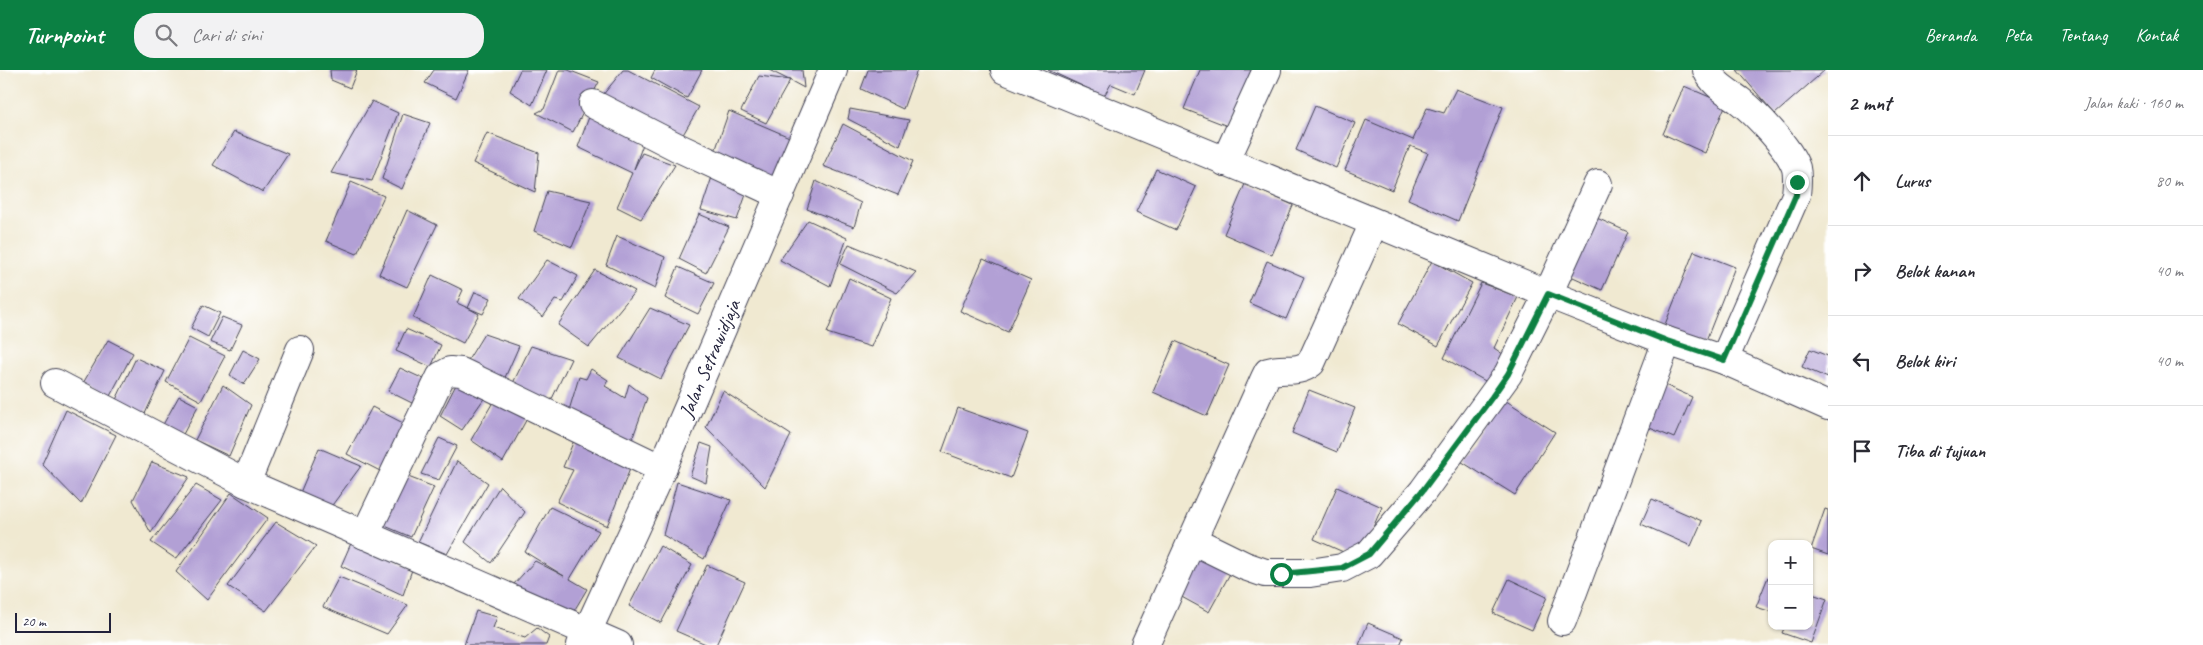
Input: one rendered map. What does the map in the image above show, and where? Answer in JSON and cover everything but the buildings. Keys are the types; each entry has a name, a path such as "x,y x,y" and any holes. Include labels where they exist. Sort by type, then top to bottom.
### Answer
{"street":[{"name":"Jalan Setrawidjaja","path":"584,638 662,469 834,70"},
{"path":"1005,70 1548,294 1667,341 1724,360 1828,406"},
{"path":"1225,162 1267,70"},
{"path":"1706,70 1710,78 1752,110 1791,156 1796,168 1797,182 1796,195 1724,360"},
{"path":"593,104 677,147 780,195"},
{"path":"1192,540 1245,566 1265,573 1310,572 1342,568 1369,554 1423,490 1508,374 1548,294 1598,184"},
{"path":"1145,645 1268,372 1273,370 1297,370 1310,363 1374,223"},
{"path":"1562,621 1667,341"},
{"path":"246,483 300,350"},
{"path":"365,535 441,376 450,371 461,372 662,469"},
{"path":"55,383 246,483 365,535 584,638 618,645"}],"route":[{"path":"1281,574 1342,568 1354,564 1369,554 1382,541 1423,490 1508,374 1548,294 1667,341 1724,360 1796,195 1797,182"}]}
